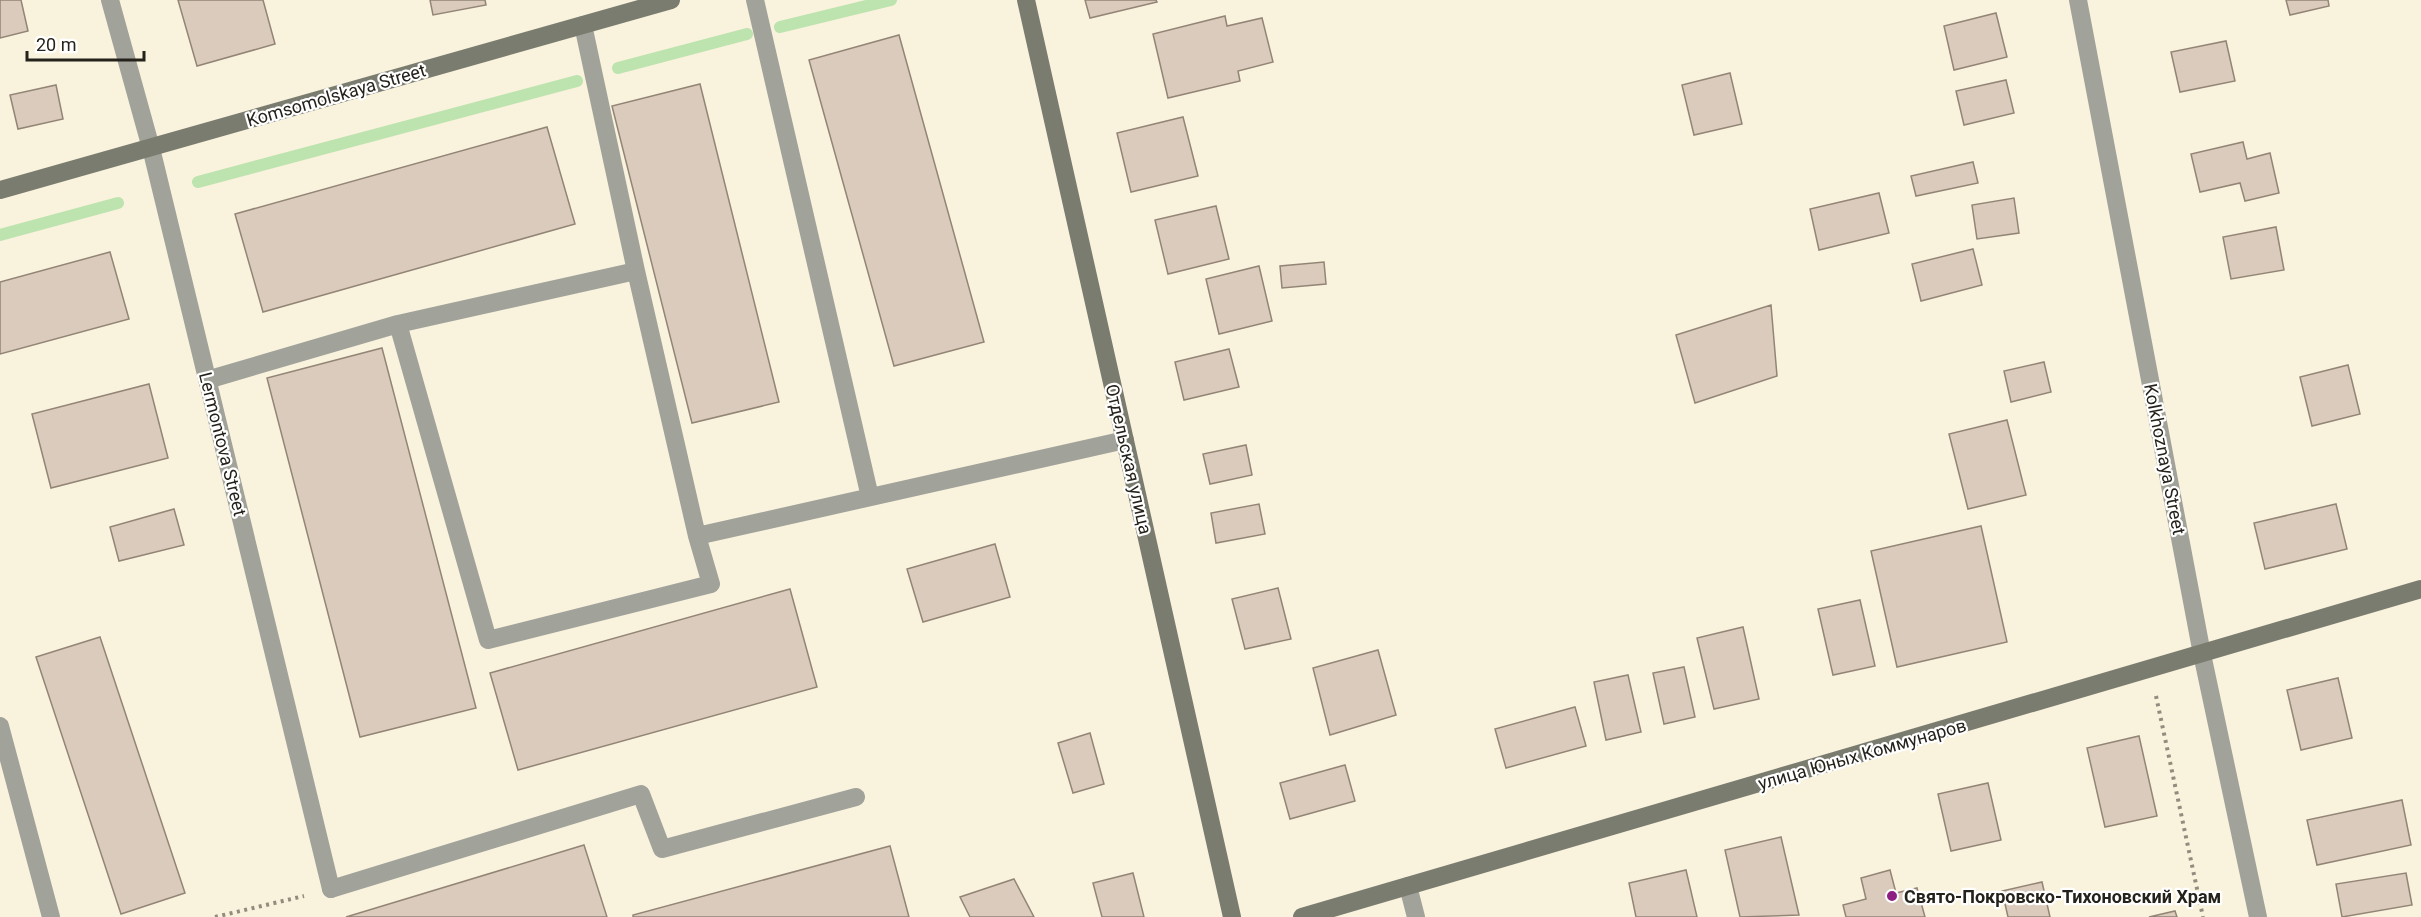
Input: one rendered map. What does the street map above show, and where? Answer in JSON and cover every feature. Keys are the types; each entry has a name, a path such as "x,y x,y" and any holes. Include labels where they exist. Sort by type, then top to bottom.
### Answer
{"street":[{"name":"Lermontova Street","path":"110,0 151,148 330,889"},
{"name":"Komsomolskaya Street","path":"0,190 671,0"},
{"path":"755,0 870,497"},
{"name":"Отдельская улица","path":"1026,0 1232,917"},
{"name":"Kolkhoznaya Street","path":"2078,0 2202,654 2258,917"},
{"path":"398,324 488,640 711,584 697,536 636,271 584,25"},
{"path":"207,380 398,324 636,271"},
{"path":"697,536 1125,441"},
{"name":"улица Юных Коммунаров","path":"1302,917 2421,589"},
{"path":"0,726 51,917"},
{"path":"330,889 641,794 662,849 856,797"},
{"path":"1408,886 1416,917"}],"path":[{"path":"2150,669 2203,917"},
{"path":"215,917 330,889"}],"building":[{"path":"0,0 21,0 28,31 0,38"},
{"path":"178,0 263,0 275,44 197,66"},
{"path":"430,0 485,0 486,5 433,15"},
{"path":"1085,0 1156,0 1157,2 1090,18"},
{"path":"2286,0 2328,0 2329,6 2290,15"},
{"path":"1996,13 2007,57 1954,70 1944,26"},
{"path":"1225,16 1227,26 1262,18 1273,62 1238,71 1240,81 1168,98 1153,34"},
{"path":"899,35 984,342 894,366 809,60"},
{"path":"2226,41 2235,81 2180,92 2171,52"},
{"path":"1730,73 1742,124 1694,135 1682,85"},
{"path":"2006,80 2014,113 1964,125 1956,91"},
{"path":"700,84 779,402 692,423 612,106"},
{"path":"56,85 63,119 18,129 10,95"},
{"path":"1183,117 1198,176 1131,192 1117,133"},
{"path":"547,127 575,224 263,312 235,214"},
{"path":"2243,142 2247,159 2270,153 2279,193 2245,201 2240,183 2200,192 2191,154"},
{"path":"1973,162 1978,183 1916,196 1911,176"},
{"path":"1879,193 1889,233 1819,250 1810,209"},
{"path":"2014,198 2019,233 1977,239 1972,205"},
{"path":"1216,206 1229,259 1168,274 1155,220"},
{"path":"2276,227 2284,270 2231,279 2223,237"},
{"path":"1973,249 1982,285 1921,301 1912,264"},
{"path":"110,252 129,319 0,354 0,282"},
{"path":"1324,262 1326,284 1282,288 1280,266"},
{"path":"1259,266 1272,321 1219,334 1206,279"},
{"path":"1771,305 1777,376 1695,403 1676,335"},
{"path":"382,348 476,708 360,737 267,378"},
{"path":"1229,349 1239,387 1184,400 1175,362"},
{"path":"2044,362 2051,392 2011,402 2004,371"},
{"path":"2348,365 2360,414 2312,426 2300,377"},
{"path":"149,384 168,458 51,488 32,414"},
{"path":"2007,420 2026,495 1968,509 1949,434"},
{"path":"1246,445 1252,475 1210,484 1203,454"},
{"path":"1259,504 1265,534 1216,543 1211,513"},
{"path":"2336,504 2347,549 2265,569 2254,523"},
{"path":"174,509 184,545 119,561 110,527"},
{"path":"1981,526 2007,642 1897,667 1871,551"},
{"path":"995,544 1010,597 923,622 907,569"},
{"path":"1278,588 1291,639 1245,649 1232,599"},
{"path":"790,589 817,687 518,770 490,673"},
{"path":"1860,600 1875,666 1833,675 1818,609"},
{"path":"1743,627 1759,699 1714,709 1697,638"},
{"path":"100,637 185,893 121,914 36,657"},
{"path":"1378,650 1396,715 1330,735 1313,668"},
{"path":"1684,667 1695,717 1664,724 1653,673"},
{"path":"1628,675 1641,732 1606,740 1594,682"},
{"path":"2338,678 2352,738 2301,750 2287,690"},
{"path":"1575,707 1586,746 1506,768 1495,729"},
{"path":"1090,733 1104,784 1073,793 1058,743"},
{"path":"2139,736 2157,816 2105,827 2087,748"},
{"path":"1345,765 1355,801 1290,819 1280,783"},
{"path":"1988,783 2001,840 1951,851 1938,794"},
{"path":"2402,800 2411,845 2317,865 2307,820"},
{"path":"1781,837 1799,915 1740,917 1725,850"},
{"path":"584,845 607,917 346,917"},
{"path":"890,846 909,917 633,917 633,915"},
{"path":"1686,870 1697,917 1636,917 1629,883"},
{"name":"Свято-Покровско-Тихоновский Храм","path":"1890,870 1896,893 1917,888 1925,917 1846,917 1843,905 1866,899 1861,878"},
{"path":"1133,873 1144,917 1102,917 1093,883"},
{"path":"2406,873 2412,905 2342,917 2336,884"},
{"path":"1014,879 1034,917 970,917 960,897"},
{"path":"2042,882 2050,917 2008,917 2002,891"},
{"path":"2175,911 2177,917 2149,917"}],"waterway":[{"path":"780,27 891,0"},
{"path":"618,68 747,34"},
{"path":"198,182 577,81"},
{"path":"0,235 118,203"}],"place":[{"name":"Свято-Покровско-Тихоновский Храм","path":"1892,896"}]}
